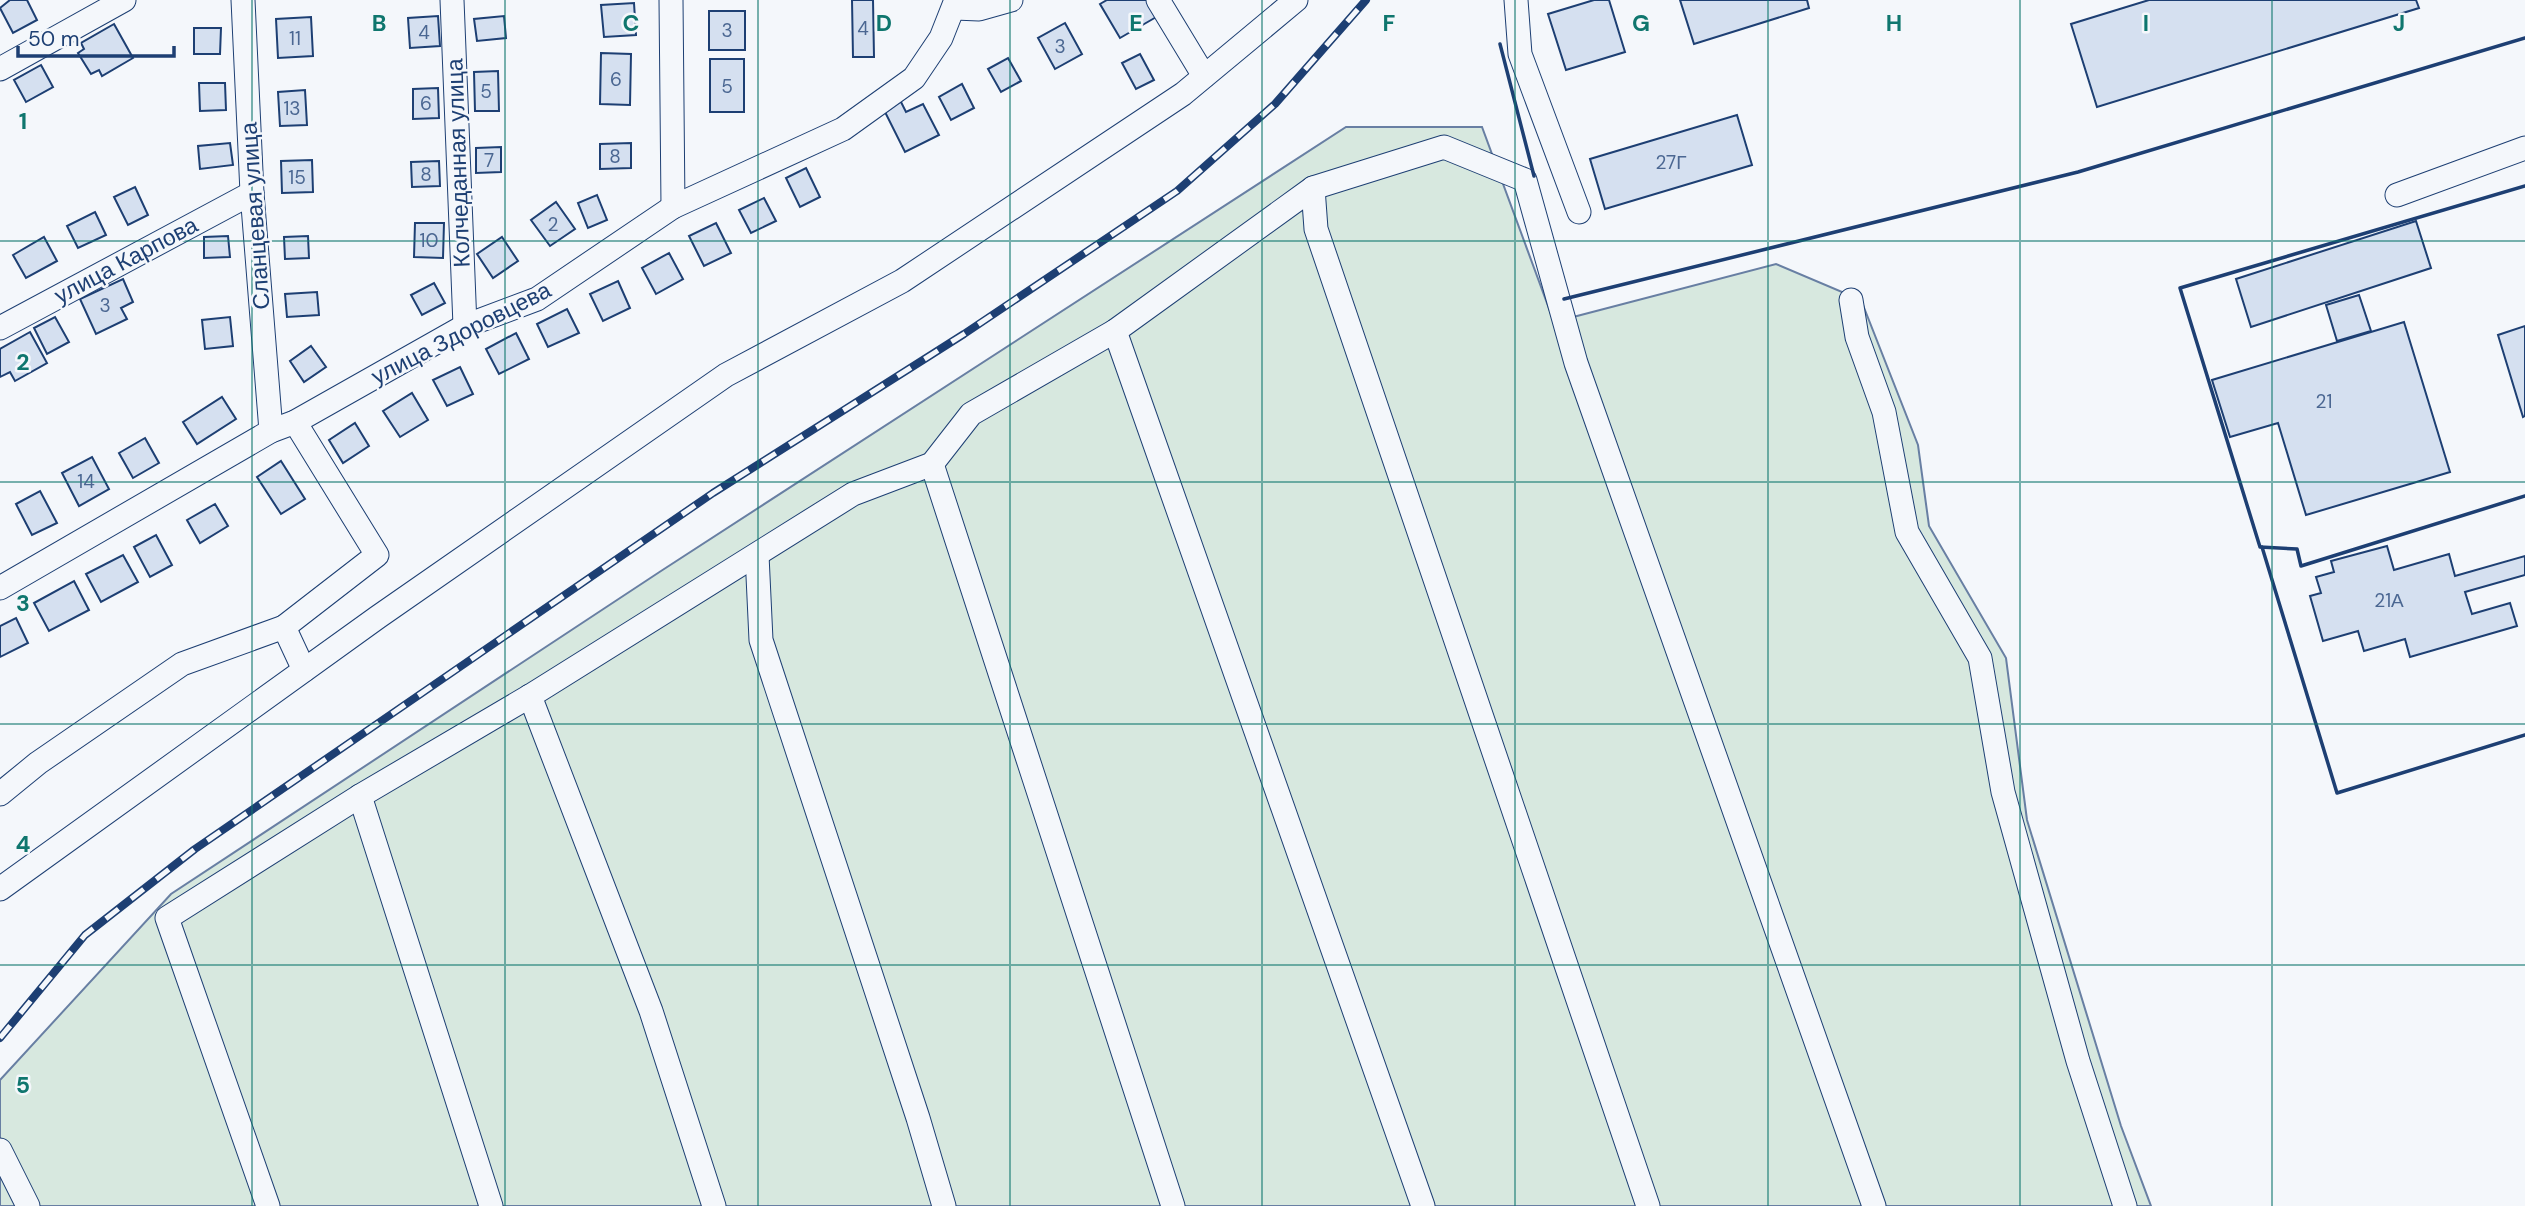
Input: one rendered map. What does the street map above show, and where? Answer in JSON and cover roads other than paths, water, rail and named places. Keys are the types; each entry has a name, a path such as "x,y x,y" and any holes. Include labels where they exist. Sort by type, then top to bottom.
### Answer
{"street":[{"path":"0,69 124,0"},
{"name":"Сланцевая улица","path":"243,0 252,193 271,431"},
{"name":"Колчеданная улица","path":"452,0 465,326"},
{"path":"671,0 673,207"},
{"path":"956,4 979,9 1011,0"},
{"path":"1158,0 1204,76"},
{"path":"0,889 304,670 726,374 902,281 1183,94 1296,0"},
{"path":"1517,0 1520,54 1579,212"},
{"name":"улица Здоровцева","path":"0,588 271,431 295,422 465,326 537,299 673,207 844,129 914,78 941,38 956,4"},
{"path":"268,1206 167,918 360,796 530,696 853,494 932,464 971,414 1115,331 1313,188 1444,147 1525,180 1576,363 1874,1206"},
{"path":"2397,195 2525,148"},
{"path":"1313,188 1316,229 1320,242 1648,1206"},
{"name":"улица Карпова","path":"0,328 252,193"},
{"path":"1851,300 1857,337 1884,412 1907,532 1980,658 2003,792 2078,1061 2125,1206"},
{"path":"1115,331 1423,1206"},
{"path":"0,794 38,763 182,664 284,626 377,555 295,422"},
{"path":"932,464 1173,1206"},
{"path":"757,555 761,640 918,1118 944,1206"},
{"path":"284,626 304,670"},
{"path":"530,696 651,1011 714,1206"},
{"path":"360,796 491,1206"},
{"path":"0,1150 27,1206"}],"railway":[{"path":"0,1038 85,935 195,849 713,493 964,334 1177,191 1275,104 1366,0"}]}
